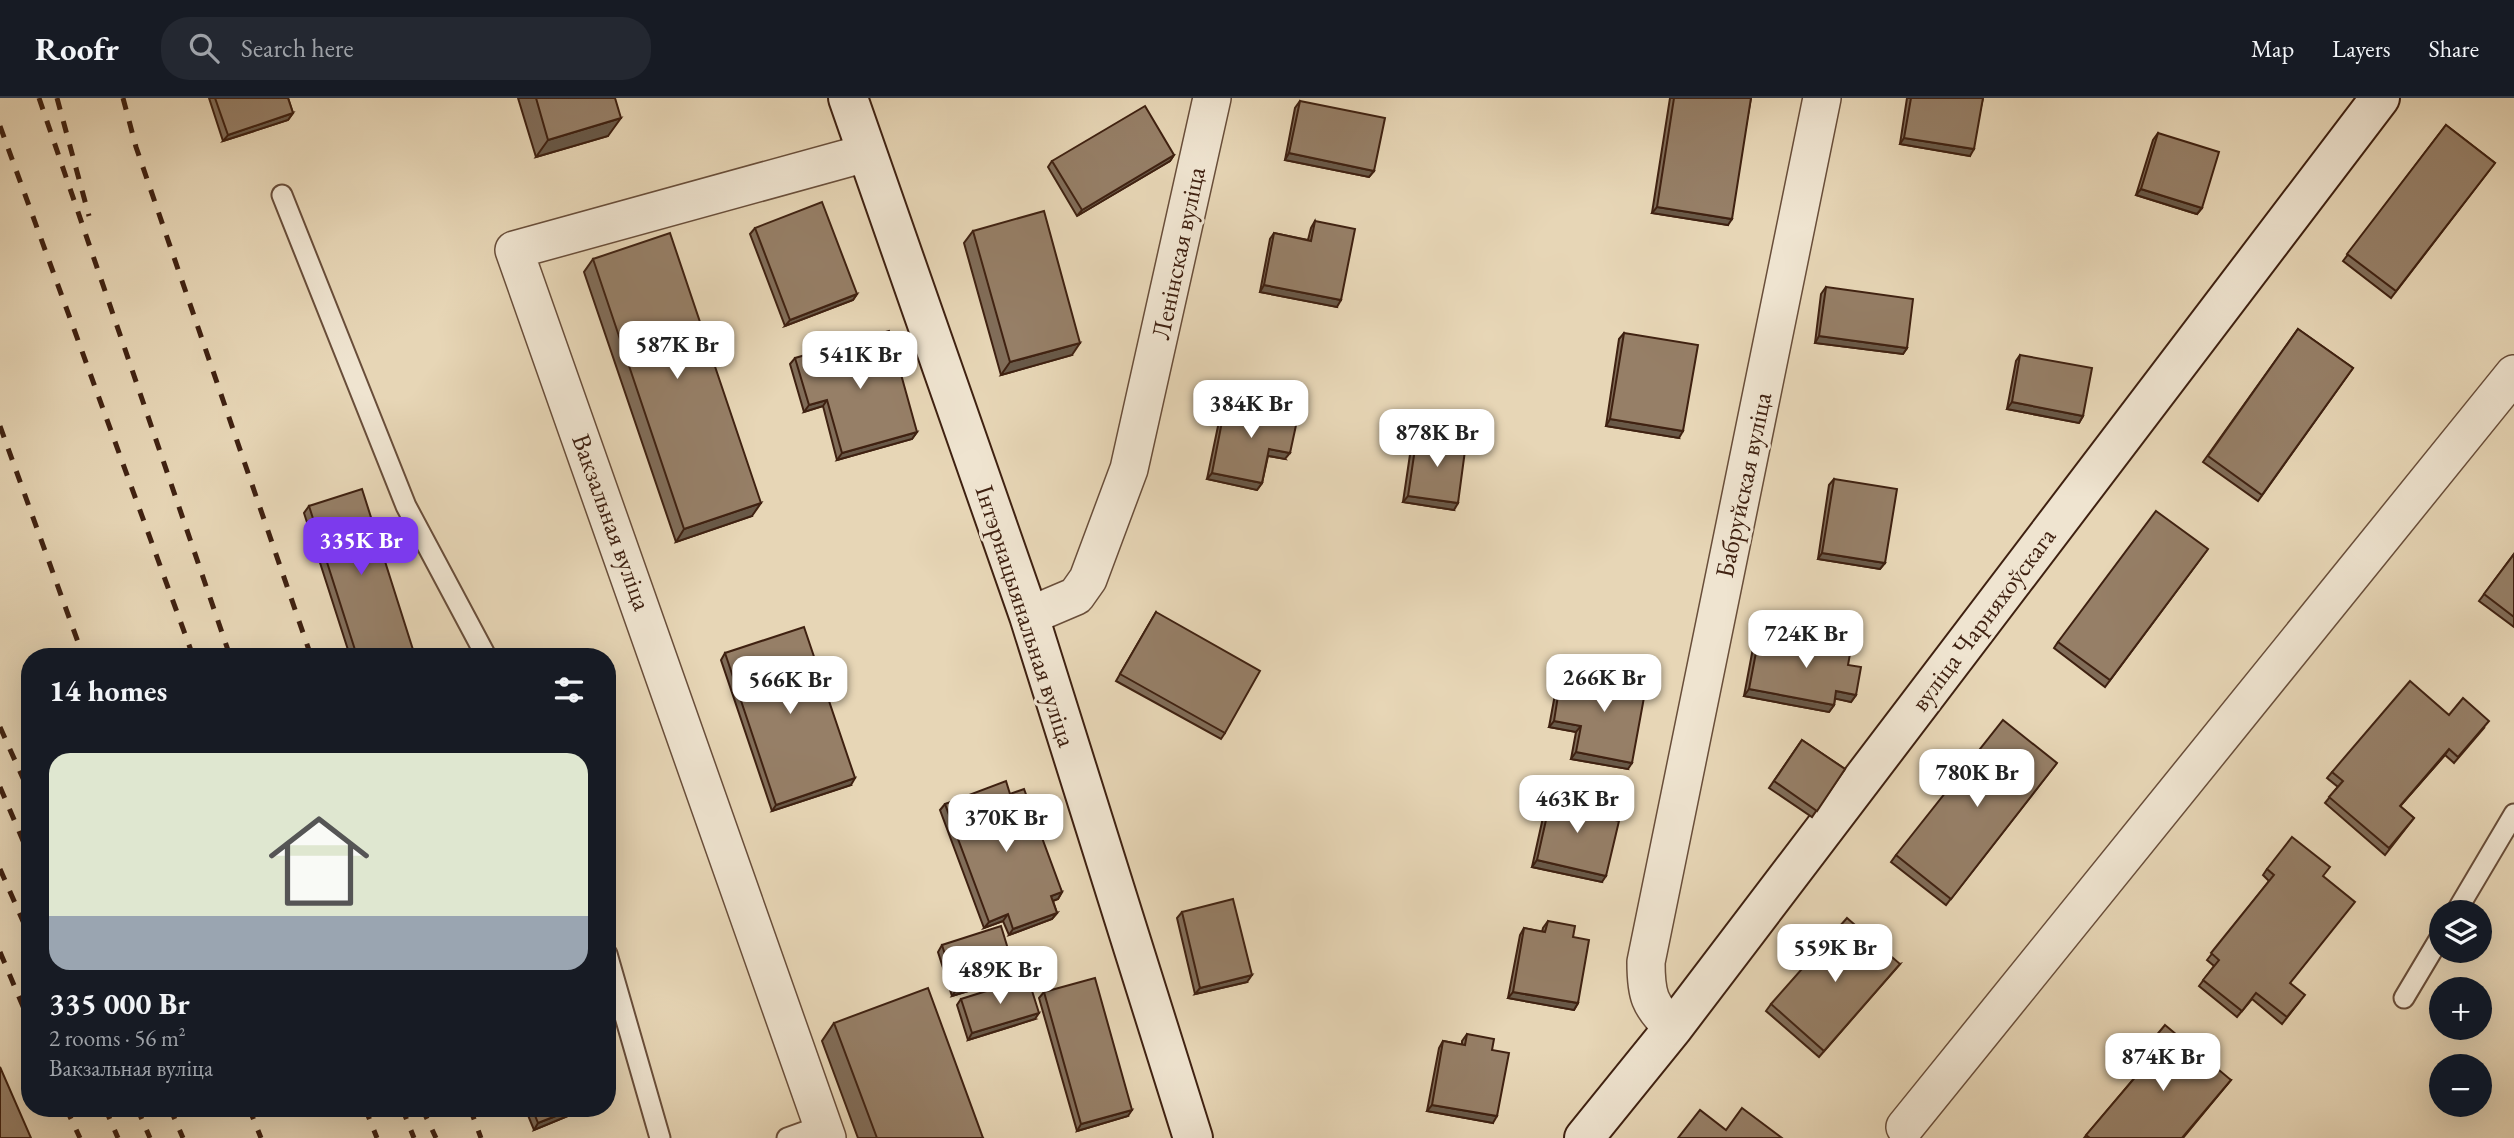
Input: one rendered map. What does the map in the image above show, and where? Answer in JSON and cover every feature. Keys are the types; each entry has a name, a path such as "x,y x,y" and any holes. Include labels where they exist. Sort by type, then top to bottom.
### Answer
{"street":[{"name":"Інтэрнацыянальная вуліца","path":"848,98 1029,616 1193,1138"},
{"name":"Ленінская вуліца","path":"1029,616 1076,596 1088,579 1129,469 1212,98"},
{"name":"Бабруйская вуліца","path":"1673,1028 1658,1014 1646,993 1646,962 1822,98"},
{"name":"вуліца Чарняхоўскага","path":"1584,1138 1673,1028 2380,98"},
{"name":"Вакзальная вуліца","path":"825,1132 514,250 866,153"},
{"path":"1905,1127 2514,374"}],"lane":[{"path":"282,195 406,506 482,648"},
{"path":"2464,900 2513,821"},
{"path":"2404,998 2429,956"},
{"path":"616,985 660,1138"},
{"path":"787,1138 825,1132"}],"building":[{"path":"215,98 288,98 293,113 228,135"},
{"path":"536,98 615,98 621,118 548,140"},
{"path":"1674,98 1751,98 1732,219 1657,207"},
{"path":"1911,98 1983,98 1974,149 1904,138"},
{"path":"1300,101 1385,118 1374,171 1289,153"},
{"path":"1145,106 1174,155 1082,210 1052,161"},
{"path":"2446,125 2495,163 2396,291 2347,254"},
{"path":"2158,133 2219,152 2202,208 2141,189"},
{"path":"822,202 857,294 790,320 755,228"},
{"path":"1044,211 1080,343 1010,362 973,231"},
{"path":"1315,221 1355,229 1341,300 1264,285 1274,233 1311,241"},
{"path":"670,233 761,503 684,529 593,259"},
{"path":"1826,287 1913,299 1907,348 1819,336"},
{"path":"2298,329 2353,368 2262,495 2208,456"},
{"path":"889,331 917,432 842,453 827,400 809,405 795,358"},
{"path":"1624,333 1698,345 1683,431 1610,419"},
{"path":"2020,355 2092,368 2083,416 2012,402"},
{"path":"1226,401 1298,416 1290,453 1269,449 1262,483 1212,473"},
{"path":"1417,435 1466,443 1458,503 1408,496"},
{"path":"1834,479 1897,489 1885,563 1822,553"},
{"path":"362,489 412,648 354,648 309,506"},
{"path":"2156,511 2208,549 2110,680 2058,642"},
{"path":"2514,554 2514,617 2484,594"},
{"path":"1156,612 1260,671 1225,733 1120,674"},
{"path":"804,627 855,778 776,805 725,653"},
{"path":"1807,635 1852,643 1848,665 1861,667 1856,695 1836,691 1834,705 1749,689 1758,642 1805,650"},
{"path":"1587,671 1647,681 1632,763 1576,752 1581,726 1554,721 1560,683 1584,687"},
{"path":"2410,681 2449,715 2463,698 2489,721 2458,757 2449,749 2400,806 2414,818 2389,848 2329,797 2343,781 2332,772"},
{"path":"2003,720 2057,763 1951,899 1896,855"},
{"path":"1802,740 1845,769 1817,811 1774,781"},
{"path":"1006,781 1010,794 1024,789 1062,892 1051,896 1057,913 1013,929 1008,914 989,922 945,804"},
{"path":"1553,789 1586,796 1583,812 1619,821 1606,876 1537,860"},
{"path":"2292,837 2330,867 2323,876 2355,902 2290,983 2305,995 2287,1017 2256,993 2242,1011 2203,980 2219,960 2211,953 2274,875 2267,869"},
{"path":"1233,899 1252,975 1200,988 1182,912"},
{"path":"1847,918 1900,964 1824,1051 1771,1004"},
{"path":"1548,921 1575,926 1573,937 1589,940 1578,1003 1513,992 1524,928 1545,932"},
{"path":"1001,926 1015,972 956,990 942,945"},
{"path":"1028,978 1039,1013 972,1033 961,999"},
{"path":"1095,978 1132,1110 1081,1124 1044,992"},
{"path":"928,988 983,1138 877,1138 834,1023"},
{"path":"2165,1025 2231,1080 2182,1138 2090,1138 2086,1135 2143,1068 2135,1061"},
{"path":"1467,1034 1494,1039 1492,1050 1509,1053 1497,1116 1432,1105 1443,1041 1465,1045"},
{"path":"0,1067 31,1138 0,1138"},
{"path":"1742,1108 1782,1138 1678,1138 1700,1110 1726,1130"},
{"path":"536,1117 553,1117 538,1123"}],"railway":[{"path":"39,98 227,648"},
{"path":"57,98 89,216"},
{"path":"123,98 136,147 308,648"},
{"path":"0,126 190,648"},
{"path":"0,426 80,648"},
{"path":"0,727 21,774"},
{"path":"0,787 21,836"},
{"path":"0,869 21,917"},
{"path":"0,952 21,1002"},
{"path":"70,1117 80,1138"},
{"path":"109,1117 118,1138"},
{"path":"141,1117 150,1138"},
{"path":"174,1117 183,1138"},
{"path":"253,1117 261,1138"},
{"path":"369,1117 377,1138"},
{"path":"406,1117 414,1138"},
{"path":"426,1117 436,1138"},
{"path":"473,1117 481,1138"}]}
